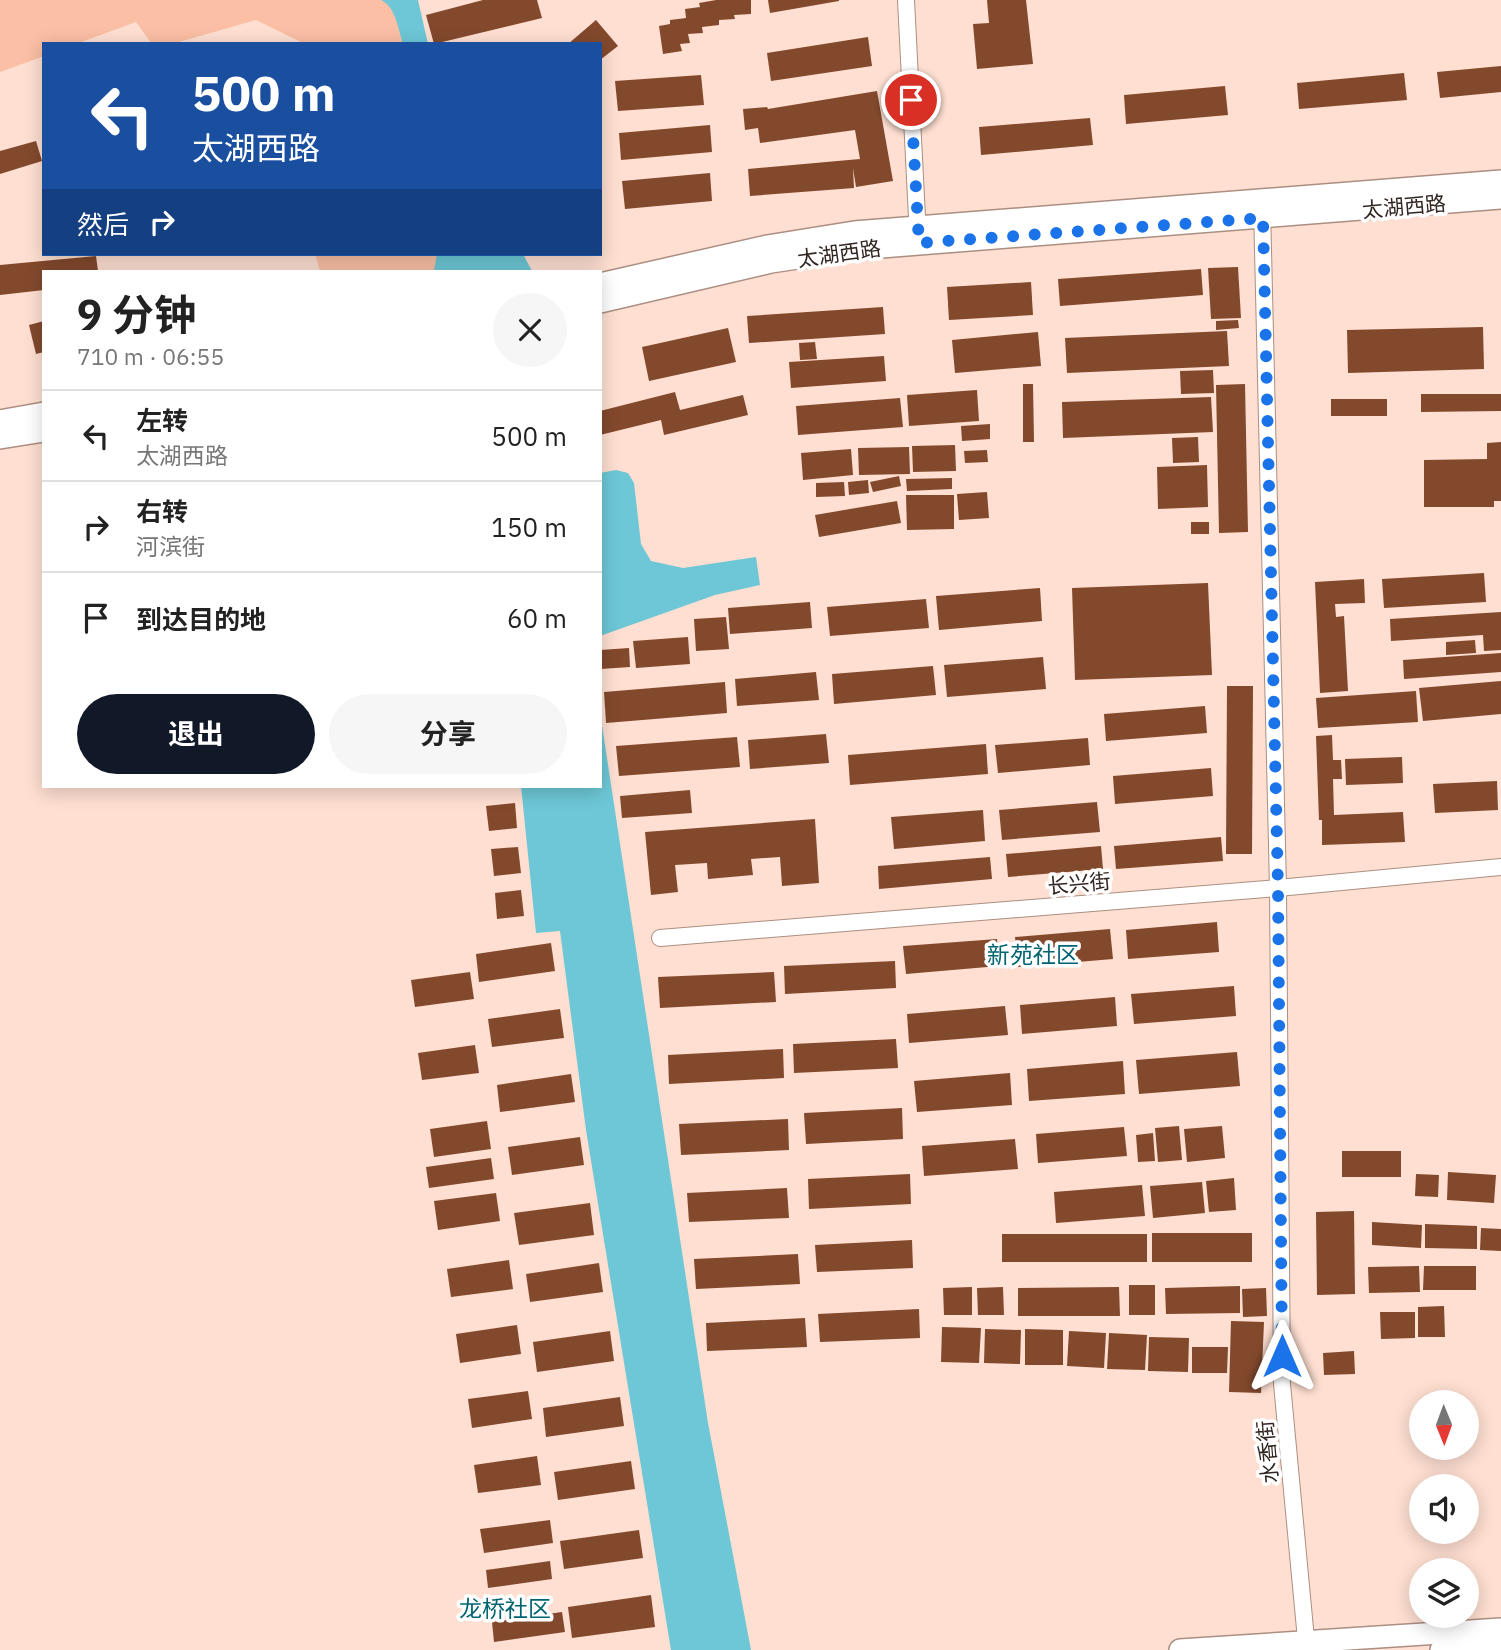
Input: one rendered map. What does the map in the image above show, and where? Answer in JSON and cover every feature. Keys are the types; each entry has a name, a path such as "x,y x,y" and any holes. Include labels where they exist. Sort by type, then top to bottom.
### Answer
{"main road":[{"name":"太湖西路","path":"1262,209 1501,181"},
{"name":"太湖西路","path":"602,284 767,246 854,232 918,234 1262,209 1501,198"},
{"name":"太湖西路","path":"602,302 771,262 918,234"},
{"path":"0,421 42,413"},
{"path":"0,438 42,430"},
{"path":"1180,1650 1307,1646 1501,1629"},
{"path":"1441,1650 1501,1646"}],"street":[{"path":"906,0 918,234"},
{"name":"水香街","path":"1262,209 1278,888 1282,1384 1307,1646"},
{"name":"长兴街","path":"660,937 1278,888 1501,867"}],"shaded area":[{"path":"0,0 393,0 411,42 301,42 256,20 179,42 151,42 136,22 81,42 42,42 42,57 0,72"},
{"path":"316,256 454,256 457,270 320,270"}],"water":[{"path":"381,0 418,0 428,42 402,42 393,13"},
{"path":"437,256 524,256 531,270 434,270"},
{"path":"616,470 628,473 634,483 641,544 651,561 683,568 756,557 760,585 715,595 602,635 602,473"},
{"path":"602,725 708,1423 751,1650 671,1650 586,1130 560,931 536,933 521,788 602,788"}],"building":[{"path":"483,0 537,0 542,18 433,42 426,15"},
{"path":"751,0 751,14 734,15 735,19 719,20 719,25 702,27 703,33 688,34 690,43 680,44 682,51 663,54 659,26 670,24 670,20 686,18 685,9 700,7 699,3"},
{"path":"768,0 839,0 839,1 770,13"},
{"path":"987,0 1026,0 1033,64 977,69 973,24 989,23"},
{"path":"596,20 618,46 602,58 602,42 570,42"},
{"path":"868,37 872,66 771,81 767,53"},
{"path":"1501,66 1501,92 1440,98 1437,72"},
{"path":"1404,73 1407,100 1299,109 1297,83"},
{"path":"701,75 704,105 618,111 615,81"},
{"path":"1225,86 1228,115 1126,124 1124,95"},
{"path":"877,91 893,181 856,187 853,168 854,188 750,196 748,169 860,159 855,130 760,143 758,128 745,130 743,109 768,109"},
{"path":"1090,118 1093,145 981,155 979,127"},
{"path":"710,125 712,152 621,160 619,133"},
{"path":"36,141 42,161 0,174 0,151"},
{"path":"710,173 712,201 625,209 622,181"},
{"path":"96,256 98,270 42,270 42,290 0,295 0,265"},
{"path":"1238,267 1241,318 1211,319 1208,268"},
{"path":"1201,269 1203,295 1060,306 1058,279"},
{"path":"1031,282 1033,315 949,320 947,287"},
{"path":"883,307 885,334 749,343 747,316"},
{"path":"1238,320 1239,328 1216,330 1216,321"},
{"path":"42,322 42,352 36,354 29,325"},
{"path":"1483,327 1484,369 1348,373 1347,330"},
{"path":"728,328 736,362 649,381 642,347"},
{"path":"1227,331 1229,366 1067,373 1065,338"},
{"path":"1038,332 1041,366 955,373 952,340"},
{"path":"815,342 817,359 800,360 799,343"},
{"path":"884,356 886,381 791,388 789,362"},
{"path":"1213,370 1214,393 1181,394 1180,371"},
{"path":"1023,384 1033,384 1034,442 1023,442"},
{"path":"1245,384 1248,532 1219,533 1216,385"},
{"path":"977,390 979,421 909,426 907,395"},
{"path":"675,392 680,410 743,395 748,415 664,435 661,420 602,435 602,410"},
{"path":"1421,394 1501,394 1501,411 1421,412"},
{"path":"1211,397 1213,432 1063,438 1062,402"},
{"path":"900,398 903,427 798,435 796,406"},
{"path":"1331,399 1387,399 1387,416 1331,416"},
{"path":"990,424 990,439 962,441 961,426"},
{"path":"1198,437 1199,462 1173,463 1172,438"},
{"path":"1501,442 1501,501 1494,501 1494,507 1424,507 1424,460 1487,459 1487,443"},
{"path":"955,445 956,471 913,472 912,446"},
{"path":"909,447 910,474 859,475 858,448"},
{"path":"851,449 853,475 803,480 801,453"},
{"path":"987,450 988,462 965,463 964,451"},
{"path":"1207,465 1208,507 1158,509 1157,467"},
{"path":"899,476 901,486 873,492 870,482"},
{"path":"952,478 952,489 907,491 906,479"},
{"path":"868,480 869,493 849,495 848,482"},
{"path":"844,482 845,496 816,497 816,483"},
{"path":"987,492 989,518 959,520 957,494"},
{"path":"906,495 954,495 954,529 907,530"},
{"path":"897,501 901,523 819,537 815,515"},
{"path":"1191,522 1209,522 1209,534 1191,534"},
{"path":"1484,573 1486,602 1384,608 1382,579"},
{"path":"1364,579 1365,603 1335,604 1336,617 1344,616 1348,691 1320,693 1315,582"},
{"path":"1208,583 1212,675 1075,680 1072,588"},
{"path":"1040,588 1042,621 939,630 936,596"},
{"path":"926,599 929,628 830,636 827,607"},
{"path":"810,602 812,628 730,634 728,608"},
{"path":"1501,612 1501,650 1484,651 1483,635 1391,641 1390,619"},
{"path":"726,617 729,649 696,651 694,619"},
{"path":"688,637 690,664 636,668 633,641"},
{"path":"1475,640 1476,653 1446,655 1446,642"},
{"path":"629,648 630,667 602,669 602,650"},
{"path":"1501,653 1501,672 1404,679 1403,660"},
{"path":"1043,657 1046,689 947,697 944,665"},
{"path":"933,666 936,695 834,704 832,674"},
{"path":"816,672 819,700 737,706 735,679"},
{"path":"1501,681 1501,714 1423,721 1419,688"},
{"path":"725,682 727,713 606,723 604,692"},
{"path":"1227,686 1253,686 1252,854 1226,854"},
{"path":"1416,691 1418,722 1318,728 1316,698"},
{"path":"1205,706 1207,733 1106,741 1104,714"},
{"path":"826,734 829,763 750,769 748,740"},
{"path":"1332,735 1333,760 1341,760 1342,779 1333,779 1334,815 1403,812 1405,842 1322,845 1316,736"},
{"path":"737,737 740,767 619,776 616,746"},
{"path":"1088,738 1090,765 998,773 995,745"},
{"path":"986,744 988,774 850,785 848,755"},
{"path":"1402,757 1403,783 1346,785 1345,759"},
{"path":"1211,768 1213,796 1115,804 1113,776"},
{"path":"1497,781 1498,810 1435,813 1433,784"},
{"path":"690,790 692,813 622,818 620,796"},
{"path":"1097,802 1100,832 1002,840 999,810"},
{"path":"515,803 517,828 489,831 486,806"},
{"path":"983,810 985,841 894,849 891,817"},
{"path":"815,819 819,883 782,886 780,857 751,859 753,875 708,879 707,863 675,865 678,892 651,895 645,832"},
{"path":"1221,837 1223,861 1116,869 1114,846"},
{"path":"1101,846 1103,869 1008,877 1006,854"},
{"path":"518,847 521,873 494,876 491,849"},
{"path":"990,857 992,879 879,889 878,866"},
{"path":"521,890 524,916 497,919 495,893"},
{"path":"1217,922 1219,952 1128,959 1126,930"},
{"path":"1110,929 1113,959 1018,967 1015,937"},
{"path":"997,939 999,966 906,974 903,946"},
{"path":"551,943 555,971 479,982 476,954"},
{"path":"895,961 896,988 785,994 784,966"},
{"path":"470,972 474,999 415,1007 411,980"},
{"path":"774,972 776,1002 660,1008 658,977"},
{"path":"1234,986 1236,1016 1134,1024 1131,994"},
{"path":"1115,997 1117,1026 1022,1034 1020,1005"},
{"path":"1005,1006 1008,1035 909,1043 907,1014"},
{"path":"560,1009 564,1038 492,1047 488,1019"},
{"path":"896,1039 898,1068 794,1073 793,1044"},
{"path":"475,1045 479,1073 422,1080 418,1053"},
{"path":"783,1049 784,1078 669,1084 668,1055"},
{"path":"1237,1052 1240,1086 1139,1094 1136,1060"},
{"path":"1123,1061 1125,1094 1029,1101 1027,1069"},
{"path":"1010,1073 1012,1105 917,1112 914,1081"},
{"path":"571,1074 575,1102 500,1112 497,1085"},
{"path":"902,1108 903,1139 806,1144 804,1113"},
{"path":"788,1119 789,1150 681,1155 679,1124"},
{"path":"487,1121 491,1149 434,1157 430,1129"},
{"path":"1179,1126 1182,1160 1158,1162 1155,1128"},
{"path":"1222,1126 1225,1158 1187,1162 1184,1129"},
{"path":"1124,1127 1127,1156 1038,1163 1036,1134"},
{"path":"1153,1133 1155,1161 1138,1162 1136,1135"},
{"path":"580,1137 584,1165 512,1175 508,1147"},
{"path":"1015,1139 1018,1169 924,1176 922,1146"},
{"path":"1342,1151 1401,1151 1401,1177 1342,1177"},
{"path":"491,1158 494,1179 429,1188 426,1167"},
{"path":"1448,1172 1496,1175 1494,1203 1447,1200"},
{"path":"910,1174 911,1204 809,1209 808,1179"},
{"path":"1416,1174 1439,1175 1438,1197 1415,1196"},
{"path":"1234,1178 1236,1210 1209,1212 1206,1181"},
{"path":"1202,1182 1205,1213 1153,1218 1150,1186"},
{"path":"1142,1185 1145,1216 1056,1223 1054,1192"},
{"path":"787,1188 789,1218 689,1222 687,1193"},
{"path":"496,1193 500,1221 438,1230 434,1201"},
{"path":"590,1203 594,1235 519,1245 514,1213"},
{"path":"1354,1211 1355,1294 1317,1295 1316,1212"},
{"path":"1372,1222 1422,1225 1421,1248 1372,1245"},
{"path":"1425,1224 1477,1226 1477,1249 1425,1248"},
{"path":"1481,1228 1501,1229 1501,1251 1480,1250"},
{"path":"1152,1233 1252,1233 1252,1262 1152,1262"},
{"path":"1002,1234 1147,1234 1147,1262 1002,1262"},
{"path":"912,1240 913,1268 817,1272 815,1245"},
{"path":"798,1254 800,1284 696,1289 694,1259"},
{"path":"509,1260 513,1289 451,1297 447,1269"},
{"path":"599,1263 603,1292 530,1302 526,1274"},
{"path":"1419,1266 1420,1292 1369,1293 1368,1267"},
{"path":"1424,1266 1476,1266 1476,1290 1423,1290"},
{"path":"1129,1285 1155,1285 1155,1315 1129,1315"},
{"path":"1240,1286 1240,1313 1166,1314 1165,1288"},
{"path":"972,1287 972,1315 944,1315 943,1288"},
{"path":"1003,1287 1004,1315 978,1315 977,1288"},
{"path":"1119,1287 1120,1316 1018,1316 1018,1288"},
{"path":"1266,1288 1267,1316 1243,1317 1242,1289"},
{"path":"1444,1306 1445,1337 1418,1337 1418,1307"},
{"path":"919,1309 920,1338 820,1342 818,1314"},
{"path":"1380,1312 1415,1312 1415,1338 1381,1339"},
{"path":"805,1318 807,1347 707,1351 706,1323"},
{"path":"1231,1321 1264,1322 1261,1393 1229,1392"},
{"path":"517,1325 521,1354 460,1363 456,1334"},
{"path":"942,1327 981,1328 979,1363 941,1362"},
{"path":"985,1329 1021,1330 1020,1364 984,1363"},
{"path":"1025,1329 1063,1330 1063,1365 1025,1365"},
{"path":"610,1331 614,1361 537,1372 533,1342"},
{"path":"1069,1331 1106,1333 1104,1368 1067,1366"},
{"path":"1109,1333 1147,1335 1145,1370 1107,1369"},
{"path":"1149,1337 1189,1338 1188,1372 1148,1371"},
{"path":"1192,1347 1228,1347 1227,1373 1192,1373"},
{"path":"1354,1351 1355,1374 1324,1375 1323,1353"},
{"path":"528,1391 532,1419 472,1428 468,1399"},
{"path":"620,1397 624,1426 546,1437 543,1408"},
{"path":"537,1456 541,1485 478,1493 474,1465"},
{"path":"631,1461 635,1489 558,1500 554,1472"},
{"path":"550,1520 553,1543 484,1553 480,1529"},
{"path":"639,1530 643,1558 564,1569 560,1541"},
{"path":"550,1561 552,1579 488,1588 486,1570"},
{"path":"651,1595 655,1627 572,1638 568,1607"},
{"path":"562,1612 565,1632 494,1642 492,1622"}],"district":[{"name":"新苑社区","path":"1033,954"},
{"name":"龙桥社区","path":"505,1608"}],"route":[{"path":"911,100 919,243 1263,218 1278,888 1282,1356"}]}
